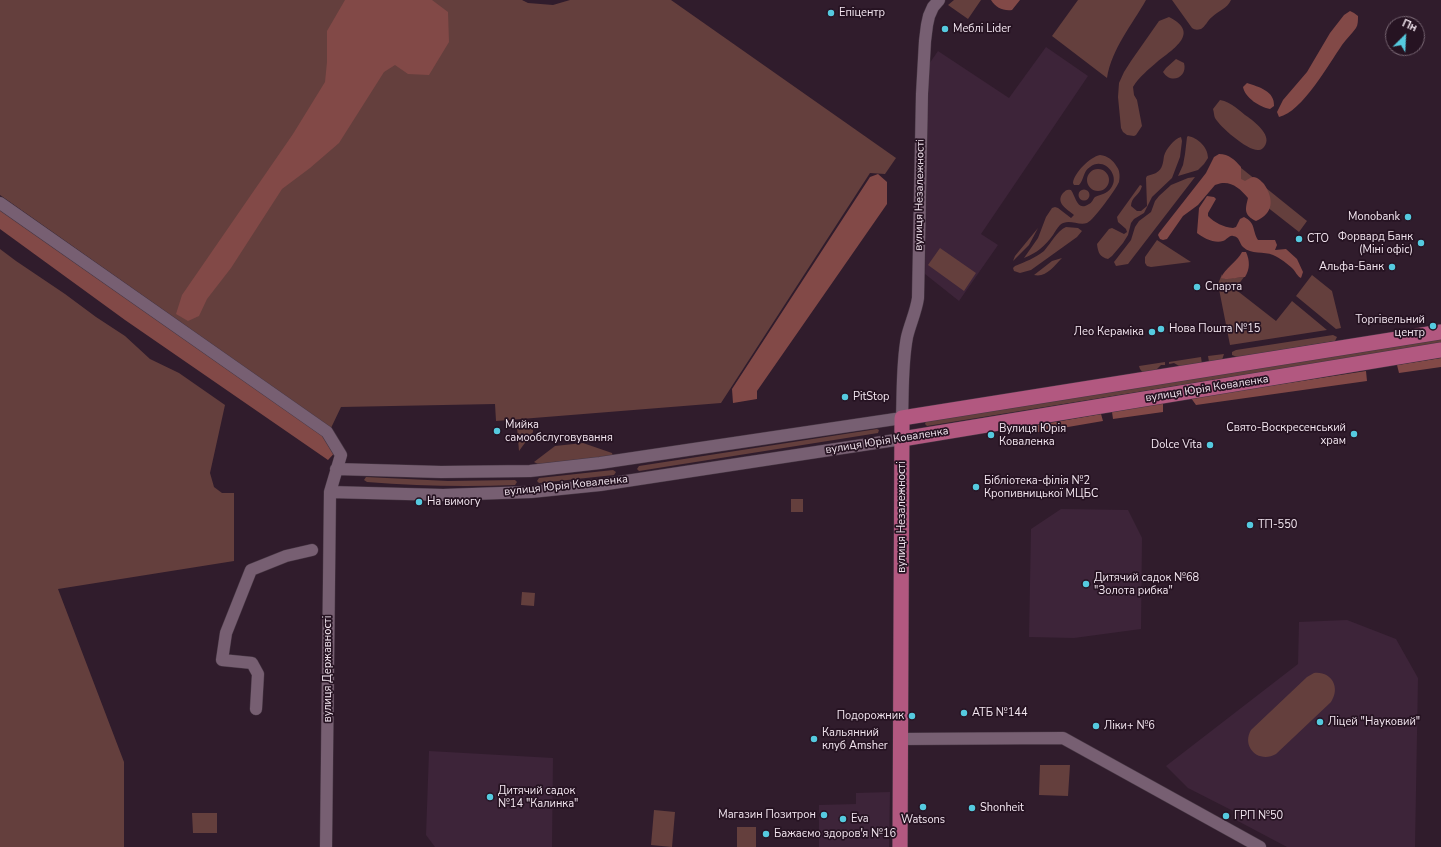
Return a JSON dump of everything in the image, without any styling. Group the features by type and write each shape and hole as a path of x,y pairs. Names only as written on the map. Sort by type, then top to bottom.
{"main road":[{"name":"вулиця Юрія Коваленка","path":"902,418 1441,332"},
{"name":"вулиця Юрія Коваленка","path":"902,438 1441,350"},
{"name":"вулиця Незалежності","path":"900,847 902,418"}],"street":[{"name":"вулиця Незалежності","path":"902,418 904,364 907,337 914,317 918,298 922,94 927,25 935,2"},
{"name":"вулиця Державності","path":"0,203 327,432 341,455 330,492 326,847"},
{"name":"вулиця Юрія Коваленка","path":"336,469 441,472 530,471 600,463 902,418"},
{"name":"вулиця Юрія Коваленка","path":"330,492 444,495 539,491 600,484 902,438"},
{"path":"256,709 258,674 252,663 222,660 226,633 251,570 286,556 312,550"},
{"path":"901,739 1063,738 1260,847"}],"shaded area":[{"path":"0,0 522,0 528,3 553,5 570,0 671,0 896,158 885,174 870,173 721,403 496,421 495,404 341,407 331,428 0,195"},
{"path":"345,0 432,0 448,12 449,42 429,75 408,74 395,65 384,72 339,143 310,168 282,189 231,268 207,299 199,316 188,321 176,314 182,295 293,134 325,82 327,62 327,31"},
{"path":"954,0 981,0 968,19 948,5"},
{"path":"991,0 1020,0 1012,10 1009,10 997,7"},
{"path":"1078,0 1146,0 1123,37 1113,57 1107,78 1052,36"},
{"path":"1172,0 1231,0 1201,29 1197,30 1192,28"},
{"path":"1350,11 1358,16 1358,24 1356,28 1306,97 1288,113 1279,117 1277,112 1283,100 1307,72 1330,33 1344,15"},
{"path":"1169,17 1178,23 1183,29 1181,41 1144,73 1133,87 1142,126 1136,135 1127,135 1121,128 1118,97 1119,83 1131,61 1159,21"},
{"path":"1046,47 1088,76 981,234 998,245 959,301 925,274 929,64 938,51 1009,98"},
{"path":"1176,59 1184,63 1185,68 1184,72 1178,78 1174,79 1166,76 1163,72"},
{"path":"1247,83 1261,88 1269,93 1274,101 1274,106 1270,109 1266,108 1250,98 1244,91 1243,87"},
{"path":"1220,100 1232,105 1259,126 1265,134 1266,139 1266,143 1263,148 1254,150 1228,133 1218,122 1213,109"},
{"path":"1188,136 1202,144 1208,154 1208,158 1198,170 1178,176 1183,165"},
{"path":"1181,137 1180,157 1172,178 1152,197 1144,213 1134,219 1131,223 1128,235 1112,256 1108,259 1101,256 1097,244 1109,229 1112,228 1124,234 1127,232 1126,229 1118,222 1117,217 1140,185 1142,186 1141,189 1132,200 1131,206 1137,211 1141,211 1147,206 1146,178 1147,176 1160,170 1167,150 1173,142"},
{"path":"1219,154 1229,156 1239,164 1241,167 1241,179 1245,181 1251,177 1255,177 1264,184 1271,200 1269,210 1262,218 1256,221 1252,219 1246,212 1248,198 1245,194 1233,185 1220,183 1215,185 1198,205 1183,216 1167,239 1160,239 1158,235 1159,233 1206,173 1214,157"},
{"path":"1100,155 1108,157 1112,160 1120,174 1119,182 1114,191 1090,221 1084,224 1070,222 1063,223 1044,246 1033,254 1024,258 1038,238 1046,217 1052,208 1058,208 1071,218 1074,215 1061,203 1061,197 1065,191 1071,190 1077,203 1085,206 1091,203 1095,197 1106,193 1111,188 1114,183 1112,173 1105,165 1100,164 1095,164 1088,169 1079,185 1074,185 1073,183 1079,170 1096,156"},
{"path":"1225,155 1307,221 1299,232 1216,167"},
{"path":"1098,169 1106,172 1109,180 1106,188 1098,191 1090,188 1087,180 1090,172"},
{"path":"878,174 887,182 887,204 757,391 757,399 733,403 732,389 870,177"},
{"path":"1195,177 1128,264 1116,266 1114,262 1131,240 1135,227 1139,221 1151,212 1155,201 1159,196 1171,185 1188,178"},
{"path":"1082,190 1086,190 1088,191 1088,199 1082,200 1079,197 1079,193"},
{"path":"1207,196 1214,197 1216,199 1208,213 1208,216 1216,223 1233,228 1236,227 1240,219 1244,217 1248,219 1252,224 1258,240 1275,240 1277,245 1275,250 1286,249 1297,259 1303,272 1301,278 1281,259 1269,254 1250,251 1243,247 1235,237 1230,236 1220,242 1216,242 1206,239 1197,233 1199,208"},
{"path":"0,205 340,447 328,460 125,320 0,229"},
{"path":"1066,227 1078,228 1082,231 1077,237 1031,270 1020,273 1014,271 1013,268 1015,266 1034,258 1044,251 1057,234"},
{"path":"1038,228 1029,245 1013,261 1015,256"},
{"path":"1157,240 1191,262 1151,267 1147,266 1145,263 1145,257"},
{"path":"940,248 976,273 964,291 928,265"},
{"path":"0,249 125,336 150,359 179,373 225,405 210,473 214,487 222,493 234,493 234,561 58,589 124,762 124,847 0,847"},
{"path":"1242,252 1246,252 1249,262 1249,268 1245,277 1230,279 1221,278 1225,271"},
{"path":"1062,258 1046,273 1042,275 1034,275 1052,261"},
{"path":"1222,274 1222,278 1225,279 1244,277 1235,289 1276,321 1292,301 1327,330 1230,345 1218,284"},
{"path":"1312,275 1332,291 1341,328 1336,329 1296,296"},
{"path":"1333,335 1337,337 1335,341 1237,357 1232,355 1232,352 1236,350"},
{"path":"1441,339 1441,343 927,426 925,424 926,421"},
{"path":"1224,354 1222,360 1209,362 1208,356"},
{"path":"1201,357 1202,364 1181,367 1174,363 1169,364 1169,362"},
{"path":"1441,358 1441,367 1399,373 1397,365"},
{"path":"1165,362 1165,365 1161,365 1155,371 1143,373 1139,366"},
{"path":"1366,371 1367,381 1196,405 1191,398"},
{"path":"1163,403 1163,412 1113,419 1112,412"},
{"path":"1101,414 1103,421 1033,433 1032,426"},
{"path":"533,426 533,432 519,451 517,427"},
{"path":"877,429 879,430 878,433 639,471 637,469 639,466"},
{"path":"583,443 612,453 613,456 538,464 534,462 555,446"},
{"path":"613,470 616,472 614,475 539,483 537,481 539,478"},
{"path":"366,477 448,481 515,480 517,482 515,485 422,485 367,482 364,480"},
{"path":"791,499 803,499 803,512 791,512"},
{"name":"Дитячий садок №68 \"Золота рибка\"","path":"1061,509 1128,510 1142,538 1141,629 1074,638 1029,637 1031,529"},
{"path":"522,592 535,593 534,606 521,605"},
{"name":"Ліцей \"Науковий\"","path":"1347,620 1396,639 1418,678 1415,847 1287,847 1234,819 1237,813 1188,788 1166,766 1298,664 1299,622"},
{"path":"1314,673 1325,675 1333,681 1335,691 1331,702 1276,754 1270,757 1264,757 1253,752 1248,742 1251,730 1307,677"},
{"name":"Дитячий садок №14 \"Калинка\"","path":"429,751 553,758 552,847 435,847 426,835"},
{"path":"1040,765 1070,765 1068,796 1039,795"},
{"path":"890,792 889,847 819,847 819,805 856,804 856,793"},
{"path":"654,810 675,812 672,847 651,845"},
{"path":"192,813 217,813 217,833 193,833"},
{"path":"737,827 756,827 756,847 737,847"}],"place":[{"name":"Епіцентр","path":"831,13"},
{"name":"Меблі Lider","path":"945,29"},
{"name":"Monobank","path":"1408,217"},
{"name":"СТО","path":"1299,239"},
{"name":"Форвард Банк (Міні офіс)","path":"1421,243"},
{"name":"Альфа-Банк","path":"1392,267"},
{"name":"Спарта","path":"1197,287"},
{"name":"Торгівельний центр","path":"1433,326"},
{"name":"Нова Пошта №15","path":"1161,329"},
{"name":"Лео Кераміка","path":"1152,332"},
{"name":"PitStop","path":"845,397"},
{"name":"Мийка самообслуговування","path":"497,431"},
{"name":"Свято-Воскресенський храм","path":"1354,434"},
{"name":"Вулиця Юрія Коваленка","path":"991,435"},
{"name":"Dolce Vita","path":"1210,445"},
{"name":"Бібліотека-філія №2 Кропивницької МЦБС","path":"976,487"},
{"name":"На вимогу","path":"419,502"},
{"name":"ТП-550","path":"1250,525"},
{"name":"Дитячий садок №68 \"Золота рибка\"","path":"1086,584"},
{"name":"АТБ №144","path":"964,713"},
{"name":"Подорожник","path":"912,716"},
{"name":"Ліцей \"Науковий\"","path":"1320,722"},
{"name":"Ліки+ №6","path":"1096,726"},
{"name":"Кальянний клуб Amsher","path":"814,739"},
{"name":"Дитячий садок №14 \"Калинка\"","path":"490,797"},
{"name":"Watsons","path":"923,807"},
{"name":"Shonheit","path":"972,808"},
{"name":"Магазин Позитрон","path":"824,815"},
{"name":"ГРП №50","path":"1226,816"},
{"name":"Eva","path":"843,819"},
{"name":"Бажаємо здоров'я №16","path":"766,834"}]}
